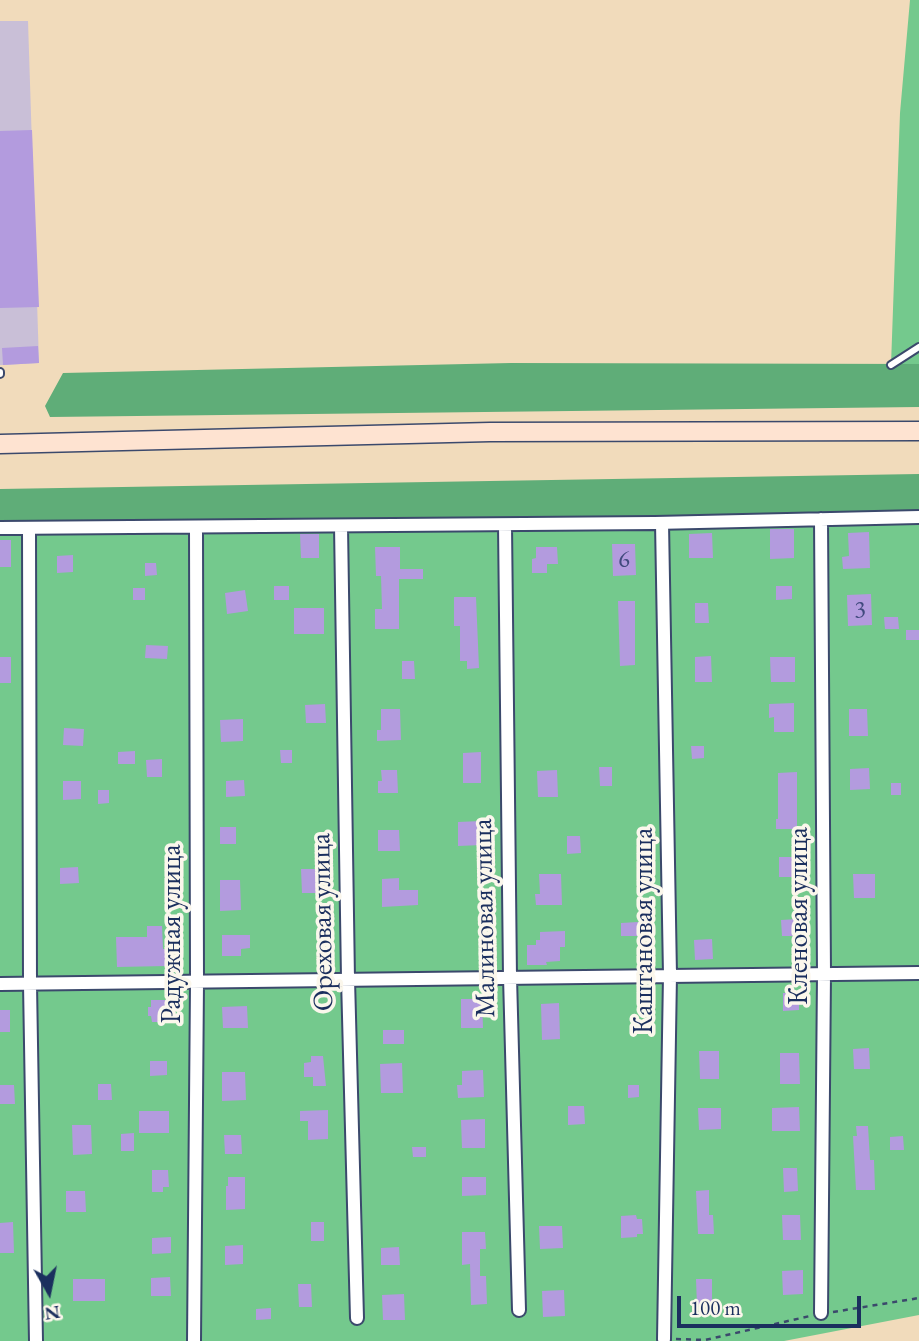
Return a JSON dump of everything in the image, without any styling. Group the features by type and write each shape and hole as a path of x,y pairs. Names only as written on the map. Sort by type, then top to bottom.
{"street":[{"path":"0,444 490,432 919,431"},
{"path":"0,528 505,525 919,517"},
{"name":"Кленовая улица","path":"821,519 824,974 821,1314"},
{"name":"Каштановая улица","path":"662,523 670,975 664,1339"},
{"name":"Малиновая улица","path":"505,525 510,977 519,1310"},
{"name":"Ореховая улица","path":"341,526 356,1318"},
{"name":"Радужная улица","path":"194,1341 197,983 196,527"},
{"path":"29,528 30,984 36,1341"},
{"path":"0,984 919,972"}],"lane":[{"path":"891,365 919,347"}],"path":[{"path":"664,1339 705,1340 821,1314 919,1298"}],"shaded area":[{"path":"0,21 28,21 39,363 0,365"}],"green space":[{"path":"910,0 919,0 919,364 891,365 900,113"},
{"path":"511,363 919,364 919,407 50,417 45,406 63,373"},
{"path":"919,474 919,516 0,528 0,489"},
{"path":"919,522 919,1315 784,1341 0,1341 0,535"}],"building":[{"path":"32,130 39,307 0,308 0,131"},
{"path":"38,346 39,363 3,365 2,348"},
{"path":"770,529 794,529 794,558 770,559"},
{"path":"869,532 870,568 843,569 842,557 849,556 848,533"},
{"path":"712,533 713,558 689,558 689,534"},
{"path":"300,534 319,534 319,558 301,558"},
{"path":"0,540 11,540 11,567 0,567"},
{"path":"612,544 635,544 636,575 613,576"},
{"path":"375,547 400,547 400,569 423,569 423,579 399,579 399,629 375,629 375,609 382,609 381,576 376,576"},
{"path":"536,547 557,547 558,564 547,564 547,573 532,573 532,559 536,558"},
{"path":"73,555 73,572 57,573 57,556"},
{"path":"145,563 156,563 157,575 145,576"},
{"path":"274,586 289,586 289,600 274,600"},
{"path":"776,586 792,586 792,599 776,600"},
{"path":"133,588 145,588 145,600 133,600"},
{"path":"245,590 248,611 227,614 225,593"},
{"path":"871,594 872,625 848,626 847,595"},
{"path":"454,597 476,597 479,668 467,669 467,661 460,661 460,626 454,626"},
{"path":"618,601 635,601 635,665 620,666"},
{"path":"695,603 708,603 709,623 695,623"},
{"path":"294,608 324,608 324,634 294,634"},
{"path":"884,617 898,617 899,629 885,629"},
{"path":"906,630 919,630 919,640 906,640"},
{"path":"146,645 168,646 167,659 145,658"},
{"path":"711,656 712,682 695,682 695,657"},
{"path":"0,657 11,657 11,683 0,683"},
{"path":"770,657 795,657 795,682 771,682"},
{"path":"402,661 414,661 415,679 402,679"},
{"path":"794,703 794,732 774,732 774,717 769,718 769,704"},
{"path":"325,704 326,723 306,723 305,705"},
{"path":"381,709 400,709 401,740 377,741 377,730 381,730"},
{"path":"849,709 867,709 868,736 849,736"},
{"path":"243,719 243,741 221,742 220,720"},
{"path":"64,728 84,729 83,746 63,745"},
{"path":"691,746 704,746 704,758 692,759"},
{"path":"280,750 292,750 292,763 281,763"},
{"path":"135,751 135,764 118,764 118,752"},
{"path":"481,752 481,783 463,783 463,753"},
{"path":"162,759 162,777 147,777 146,760"},
{"path":"599,767 612,767 612,786 600,786"},
{"path":"869,768 870,789 850,790 850,769"},
{"path":"381,770 397,770 398,793 378,793 378,781 382,781"},
{"path":"557,770 558,797 538,797 537,771"},
{"path":"797,772 797,829 776,829 778,773"},
{"path":"244,780 245,796 226,797 226,781"},
{"path":"63,781 81,781 81,799 63,800"},
{"path":"891,783 901,783 901,795 891,795"},
{"path":"98,790 109,790 109,803 98,804"},
{"path":"481,821 482,845 458,846 458,822"},
{"path":"220,827 236,827 236,844 220,844"},
{"path":"378,830 399,830 400,851 378,851"},
{"path":"567,836 580,836 581,853 567,854"},
{"path":"779,857 796,857 796,877 779,877"},
{"path":"78,867 79,883 60,884 60,868"},
{"path":"301,869 322,869 323,893 302,893"},
{"path":"539,874 561,874 562,905 536,905 535,894 540,894"},
{"path":"853,874 875,874 875,898 854,898"},
{"path":"399,878 399,890 418,890 418,905 382,907 382,879"},
{"path":"220,880 240,880 241,910 220,911"},
{"path":"797,919 798,936 782,936 781,920"},
{"path":"638,922 639,936 621,936 621,923"},
{"path":"147,926 162,926 163,949 167,949 167,966 117,967 116,937 147,937"},
{"path":"565,931 565,947 560,947 560,961 546,962 547,965 527,965 527,945 536,945 536,940 540,940 540,932"},
{"path":"222,935 250,935 250,948 241,949 241,956 222,956"},
{"path":"712,939 713,959 695,960 694,940"},
{"path":"783,993 799,993 799,1010 783,1011"},
{"path":"461,999 482,999 483,1028 461,1028"},
{"path":"151,1000 168,1000 168,1009 172,1009 172,1022 152,1022 151,1016 148,1016"},
{"path":"559,1003 560,1039 542,1040 541,1004"},
{"path":"247,1006 248,1028 223,1028 222,1007"},
{"path":"0,1010 10,1010 10,1032 0,1032"},
{"path":"383,1030 404,1030 404,1044 383,1044"},
{"path":"869,1048 870,1069 854,1069 853,1049"},
{"path":"699,1051 719,1051 719,1079 700,1079"},
{"path":"780,1053 799,1053 800,1084 780,1084"},
{"path":"311,1056 323,1056 326,1086 313,1086 313,1077 304,1077 304,1063 311,1062"},
{"path":"150,1061 167,1061 167,1075 150,1076"},
{"path":"402,1063 403,1093 381,1093 380,1064"},
{"path":"483,1070 484,1097 458,1098 457,1085 462,1085 462,1071"},
{"path":"222,1072 245,1072 246,1100 222,1101"},
{"path":"98,1084 111,1084 112,1100 98,1100"},
{"path":"0,1085 14,1085 15,1104 0,1104"},
{"path":"628,1085 639,1085 639,1097 628,1098"},
{"path":"568,1106 584,1106 585,1124 568,1125"},
{"path":"799,1107 800,1131 772,1131 772,1108"},
{"path":"698,1108 721,1108 721,1129 699,1130"},
{"path":"328,1110 328,1139 308,1140 308,1121 300,1121 300,1111"},
{"path":"139,1111 169,1111 169,1133 139,1133"},
{"path":"485,1119 485,1148 462,1148 461,1120"},
{"path":"72,1125 91,1125 92,1154 73,1155"},
{"path":"856,1126 868,1126 870,1160 874,1160 875,1190 856,1190 853,1136 857,1136"},
{"path":"134,1133 134,1151 121,1151 121,1134"},
{"path":"224,1135 241,1135 242,1154 225,1154"},
{"path":"903,1136 904,1150 890,1150 890,1137"},
{"path":"412,1147 426,1147 426,1157 413,1157"},
{"path":"783,1168 797,1168 798,1191 784,1192"},
{"path":"152,1170 168,1170 169,1187 163,1187 163,1192 152,1192"},
{"path":"228,1177 245,1177 245,1209 226,1210"},
{"path":"462,1177 486,1177 486,1195 462,1196"},
{"path":"709,1190 709,1215 713,1215 714,1234 698,1234 696,1191"},
{"path":"66,1191 85,1191 86,1212 66,1212"},
{"path":"636,1215 637,1219 642,1219 643,1234 621,1238 621,1216"},
{"path":"782,1215 800,1215 801,1240 783,1240"},
{"path":"13,1222 14,1253 0,1253 0,1223"},
{"path":"311,1222 324,1222 324,1241 311,1241"},
{"path":"539,1226 562,1226 563,1248 540,1249"},
{"path":"462,1232 485,1232 486,1249 480,1249 480,1276 486,1276 487,1304 471,1305 470,1264 462,1265"},
{"path":"171,1237 171,1253 152,1254 152,1238"},
{"path":"243,1245 243,1264 225,1265 225,1246"},
{"path":"399,1247 400,1265 381,1265 381,1248"},
{"path":"803,1270 803,1294 783,1295 782,1271"},
{"path":"170,1277 171,1296 151,1296 151,1278"},
{"path":"73,1279 105,1279 105,1301 73,1301"},
{"path":"696,1279 712,1279 712,1305 697,1306"},
{"path":"298,1284 311,1284 312,1307 299,1307"},
{"path":"564,1290 565,1316 543,1317 542,1291"},
{"path":"404,1294 405,1320 383,1320 382,1295"},
{"path":"271,1308 271,1319 256,1320 256,1309"}]}
